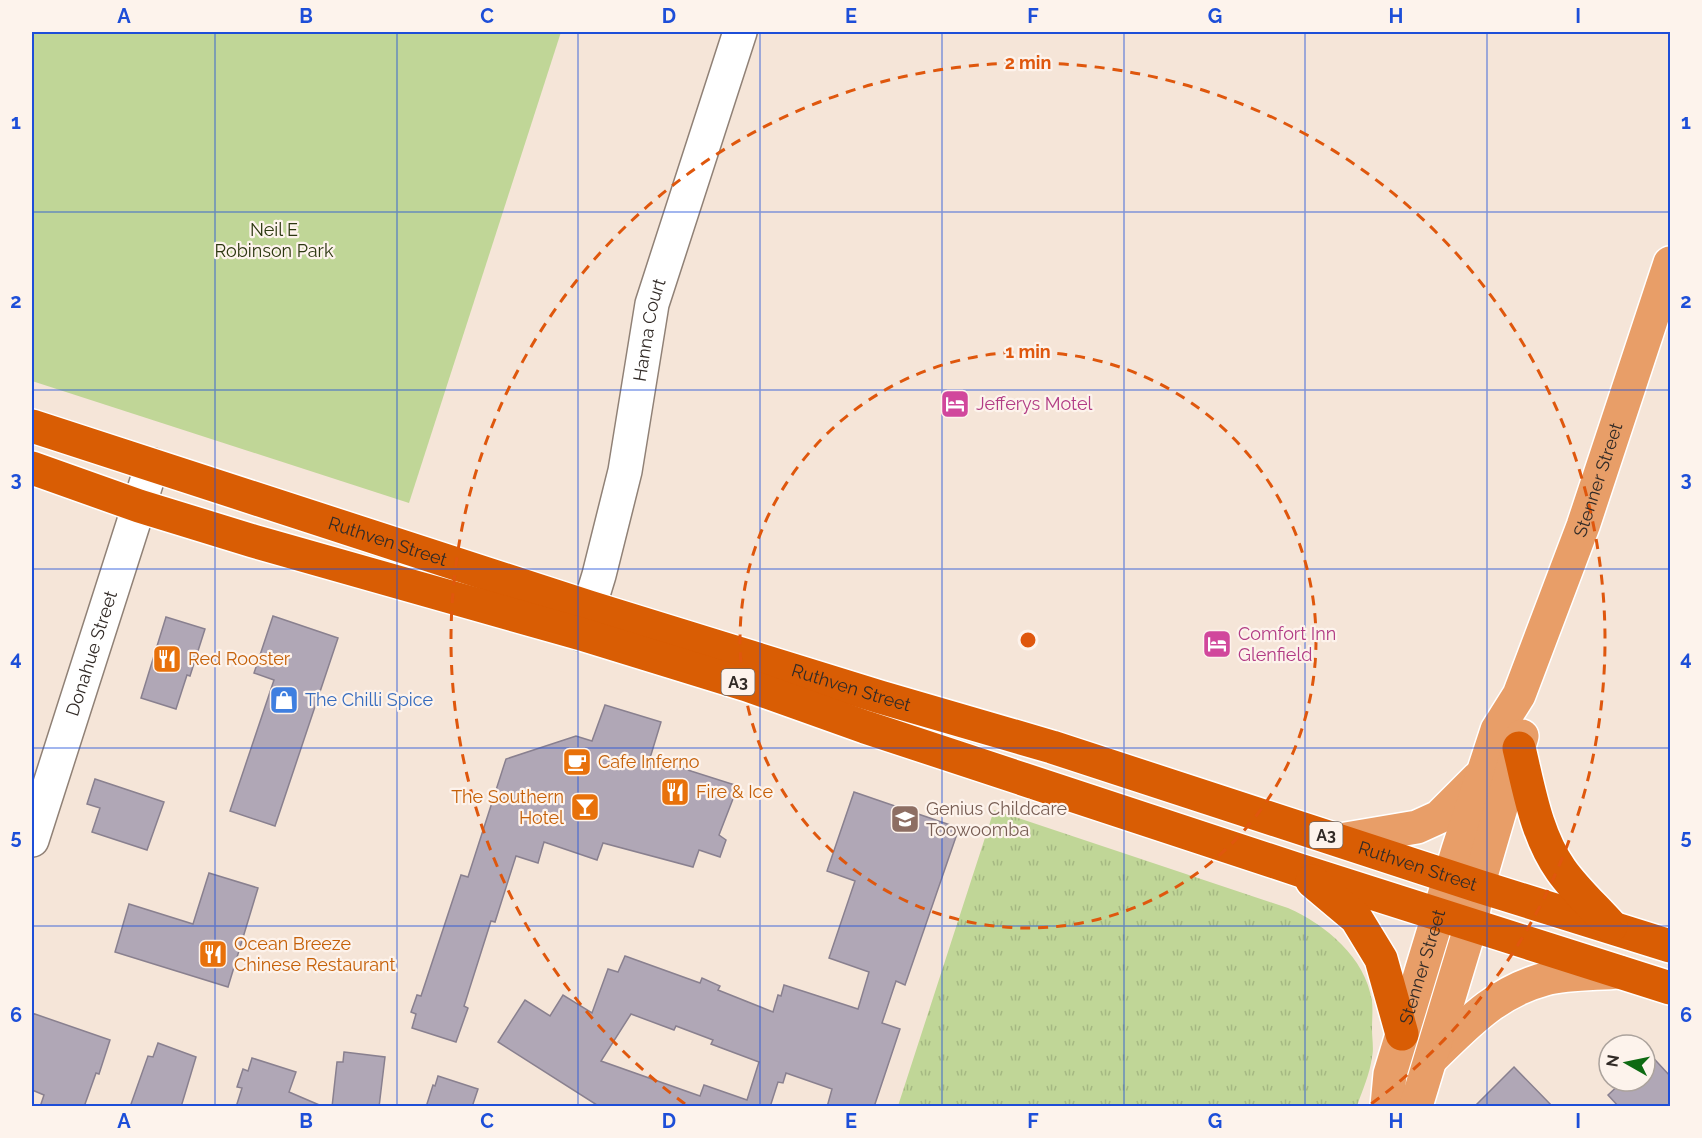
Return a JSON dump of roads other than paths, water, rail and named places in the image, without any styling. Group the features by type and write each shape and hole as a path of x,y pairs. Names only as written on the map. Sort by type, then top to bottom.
{"highway":[{"name":"Ruthven Street","path":"32,426 152,465 585,621 747,685 865,728 1471,926 1671,988"},
{"name":"Ruthven Street","path":"32,468 139,506 264,544 585,621 880,697 1052,747 1671,946"},
{"path":"1519,748 1535,815 1551,853 1562,871 1612,927"},
{"path":"1299,870 1356,918 1381,959 1402,1034"}],"main road":[{"name":"Stenner Street","path":"1416,1107 1471,926 1464,881 1483,772 1497,730 1519,696 1583,526 1671,263"},
{"name":"Stenner Street","path":"1387,1107 1390,1074 1438,915 1464,881 1519,748 1523,733 1519,696"},
{"path":"1340,840 1417,827 1439,817 1483,772"},
{"path":"1430,1060 1477,1014 1499,997 1545,979 1619,972"}],"street":[{"name":"Hanna Court","path":"585,621 625,471 652,304 740,32"},
{"name":"Donahue Street","path":"32,840 152,465"}],"place":[{"name":"Jefferys Motel","path":"955,404"},
{"name":"Comfort Inn Glenfield","path":"1217,644"},
{"name":"Red Rooster","path":"167,659"},
{"name":"The Chilli Spice","path":"284,700"},
{"name":"Cafe Inferno","path":"577,762"},
{"name":"Fire & Ice","path":"675,792"},
{"name":"The Southern Hotel","path":"585,807"},
{"name":"Genius Childcare Toowoomba","path":"905,819"},
{"name":"Ocean Breeze Chinese Restaurant","path":"213,954"}],"park label":[{"name":"Neil E Robinson Park","path":"274,240"}]}
